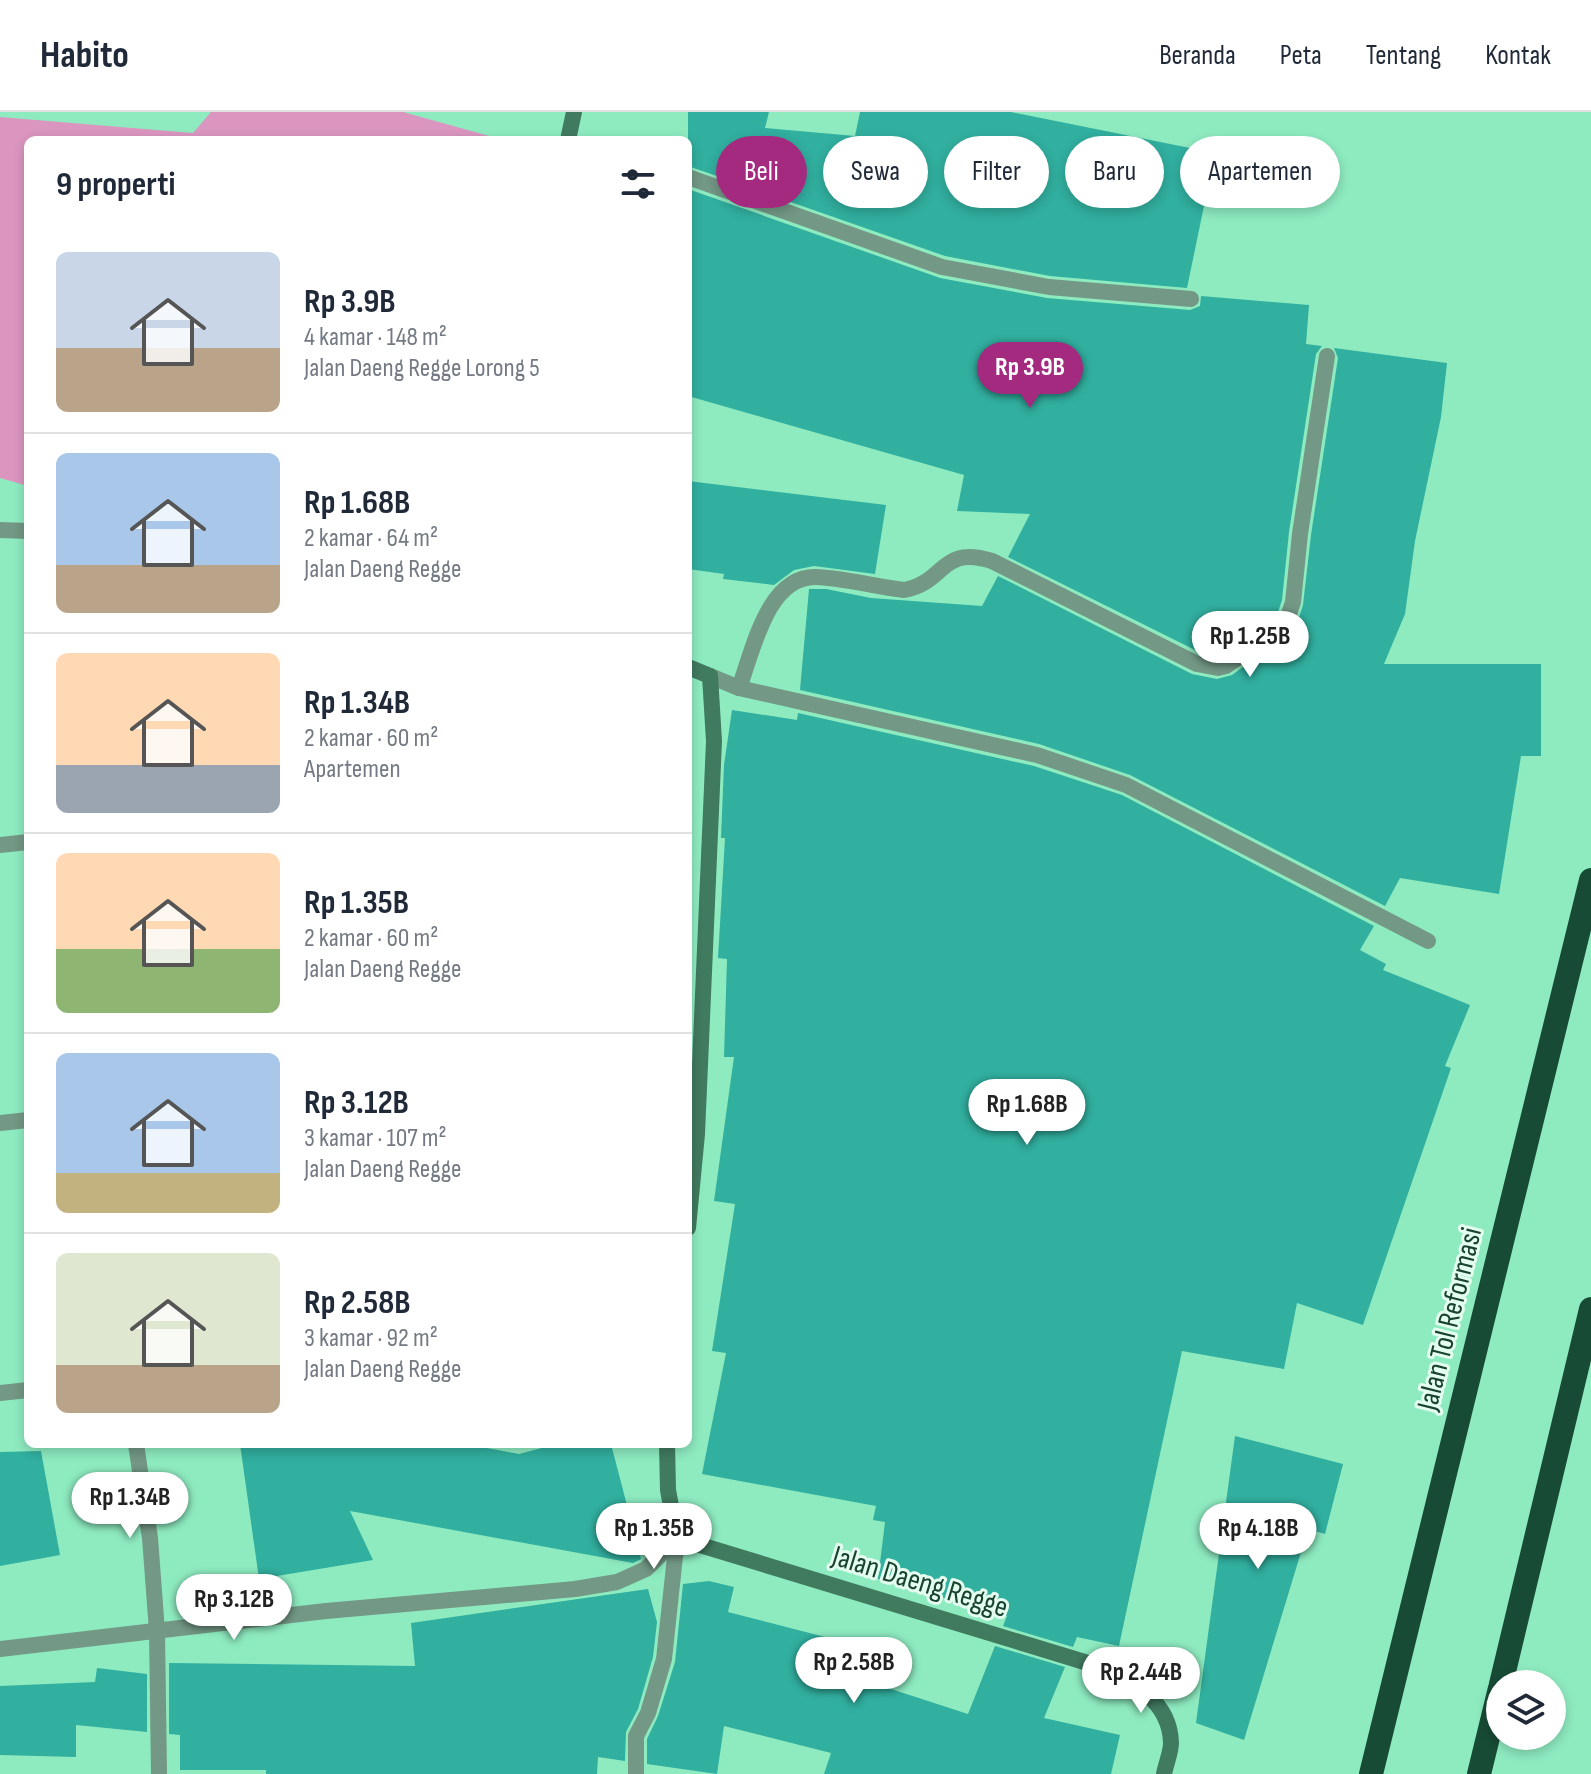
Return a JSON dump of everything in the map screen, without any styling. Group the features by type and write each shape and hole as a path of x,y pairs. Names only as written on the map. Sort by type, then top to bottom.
{"highway":[{"name":"Jalan Tol Reformasi","path":"1371,1774 1591,880"},
{"path":"1504,1670 1591,1309"},
{"path":"1479,1774 1486,1745"}],"street":[{"path":"572,136 574,112"},
{"path":"692,178 942,267 1049,287 1191,299"},
{"path":"739,688 772,601 783,588 800,579 815,577 904,590 927,582 950,561 961,556 992,561 1197,664 1218,668 1226,666 1278,629 1288,617 1293,602 1327,356"},
{"path":"0,530 24,531"},
{"path":"692,669 739,688 1037,755 1126,785 1428,941"},
{"path":"692,1134 714,741 710,676"},
{"path":"0,845 24,842"},
{"path":"0,1123 24,1120"},
{"path":"0,1393 24,1390"},
{"path":"137,1448 150,1538 157,1631 159,1774"},
{"path":"636,1774 636,1736 648,1713 664,1659 677,1538 668,1490 667,1448"},
{"path":"0,1649 403,1603 575,1589 617,1582 646,1569 677,1538"},
{"name":"Jalan Daeng Regge","path":"677,1538 1101,1667 1136,1685 1158,1703 1167,1723 1171,1744 1164,1774"}],"shaded area":[{"path":"211,112 403,112 489,136 24,136 24,485 0,478 0,117 193,133"}],"building":[{"path":"688,112 769,112 765,128 855,136 860,112 1011,112 1130,136 1065,136 1065,208 1164,208 1164,143 1180,146 1180,208 1204,208 1187,288 1050,276 945,256 807,208 807,136 716,136 716,176 692,167 692,136 688,136"},
{"path":"692,190 716,199 716,208 742,208 940,278 1047,298 1190,310 1200,306 1201,296 1309,305 1306,344 1322,346 1316,354 1282,600 1278,612 1270,621 1221,656 1201,653 1008,557 1030,514 957,511 964,475 692,397"},
{"path":"1334,348 1447,363 1441,417 1415,541 1405,614 1384,664 1541,664 1541,756 1521,756 1499,894 1400,878 1385,906 1130,775 1039,744 800,690 809,589 826,589 871,598 982,606 998,576 1192,674 1217,679 1232,675 1286,636 1298,621 1303,605 1338,358"},
{"path":"692,481 886,505 875,574 814,566 794,570 774,585 723,579 724,574 692,570"},
{"path":"732,710 797,720 798,713 1034,766 1122,795 1374,926 1360,950 1386,964 1383,970 1470,1005 1445,1066 1451,1068 1363,1325 1297,1303 1284,1369 1182,1351 1119,1646 1077,1637 1073,1647 1003,1626 1007,1616 878,1579 885,1522 873,1520 876,1506 702,1474 726,1353 712,1351 735,1204 714,1201 734,1057 724,1057 727,959 718,958 725,838 721,838 724,765"},
{"path":"1235,1436 1343,1464 1325,1534 1308,1529 1244,1740 1196,1723"},
{"path":"241,1448 487,1448 519,1454 542,1448 612,1448 641,1559 633,1563 350,1511 373,1560 259,1579"},
{"path":"41,1451 60,1555 0,1566 0,1452"},
{"path":"709,1581 734,1587 728,1612 856,1645 848,1675 968,1714 995,1646 1065,1667 1044,1718 1120,1735 1111,1774 824,1774 831,1753 724,1726 717,1774 647,1764 647,1739 658,1716 675,1662 683,1584"},
{"path":"648,1589 657,1622 653,1657 638,1709 626,1732 625,1761 598,1757 597,1774 266,1774 266,1770 180,1770 180,1735 169,1734 169,1663 415,1666 411,1623"},
{"path":"97,1668 147,1674 147,1732 76,1725 76,1757 0,1755 0,1686 95,1682"}]}
